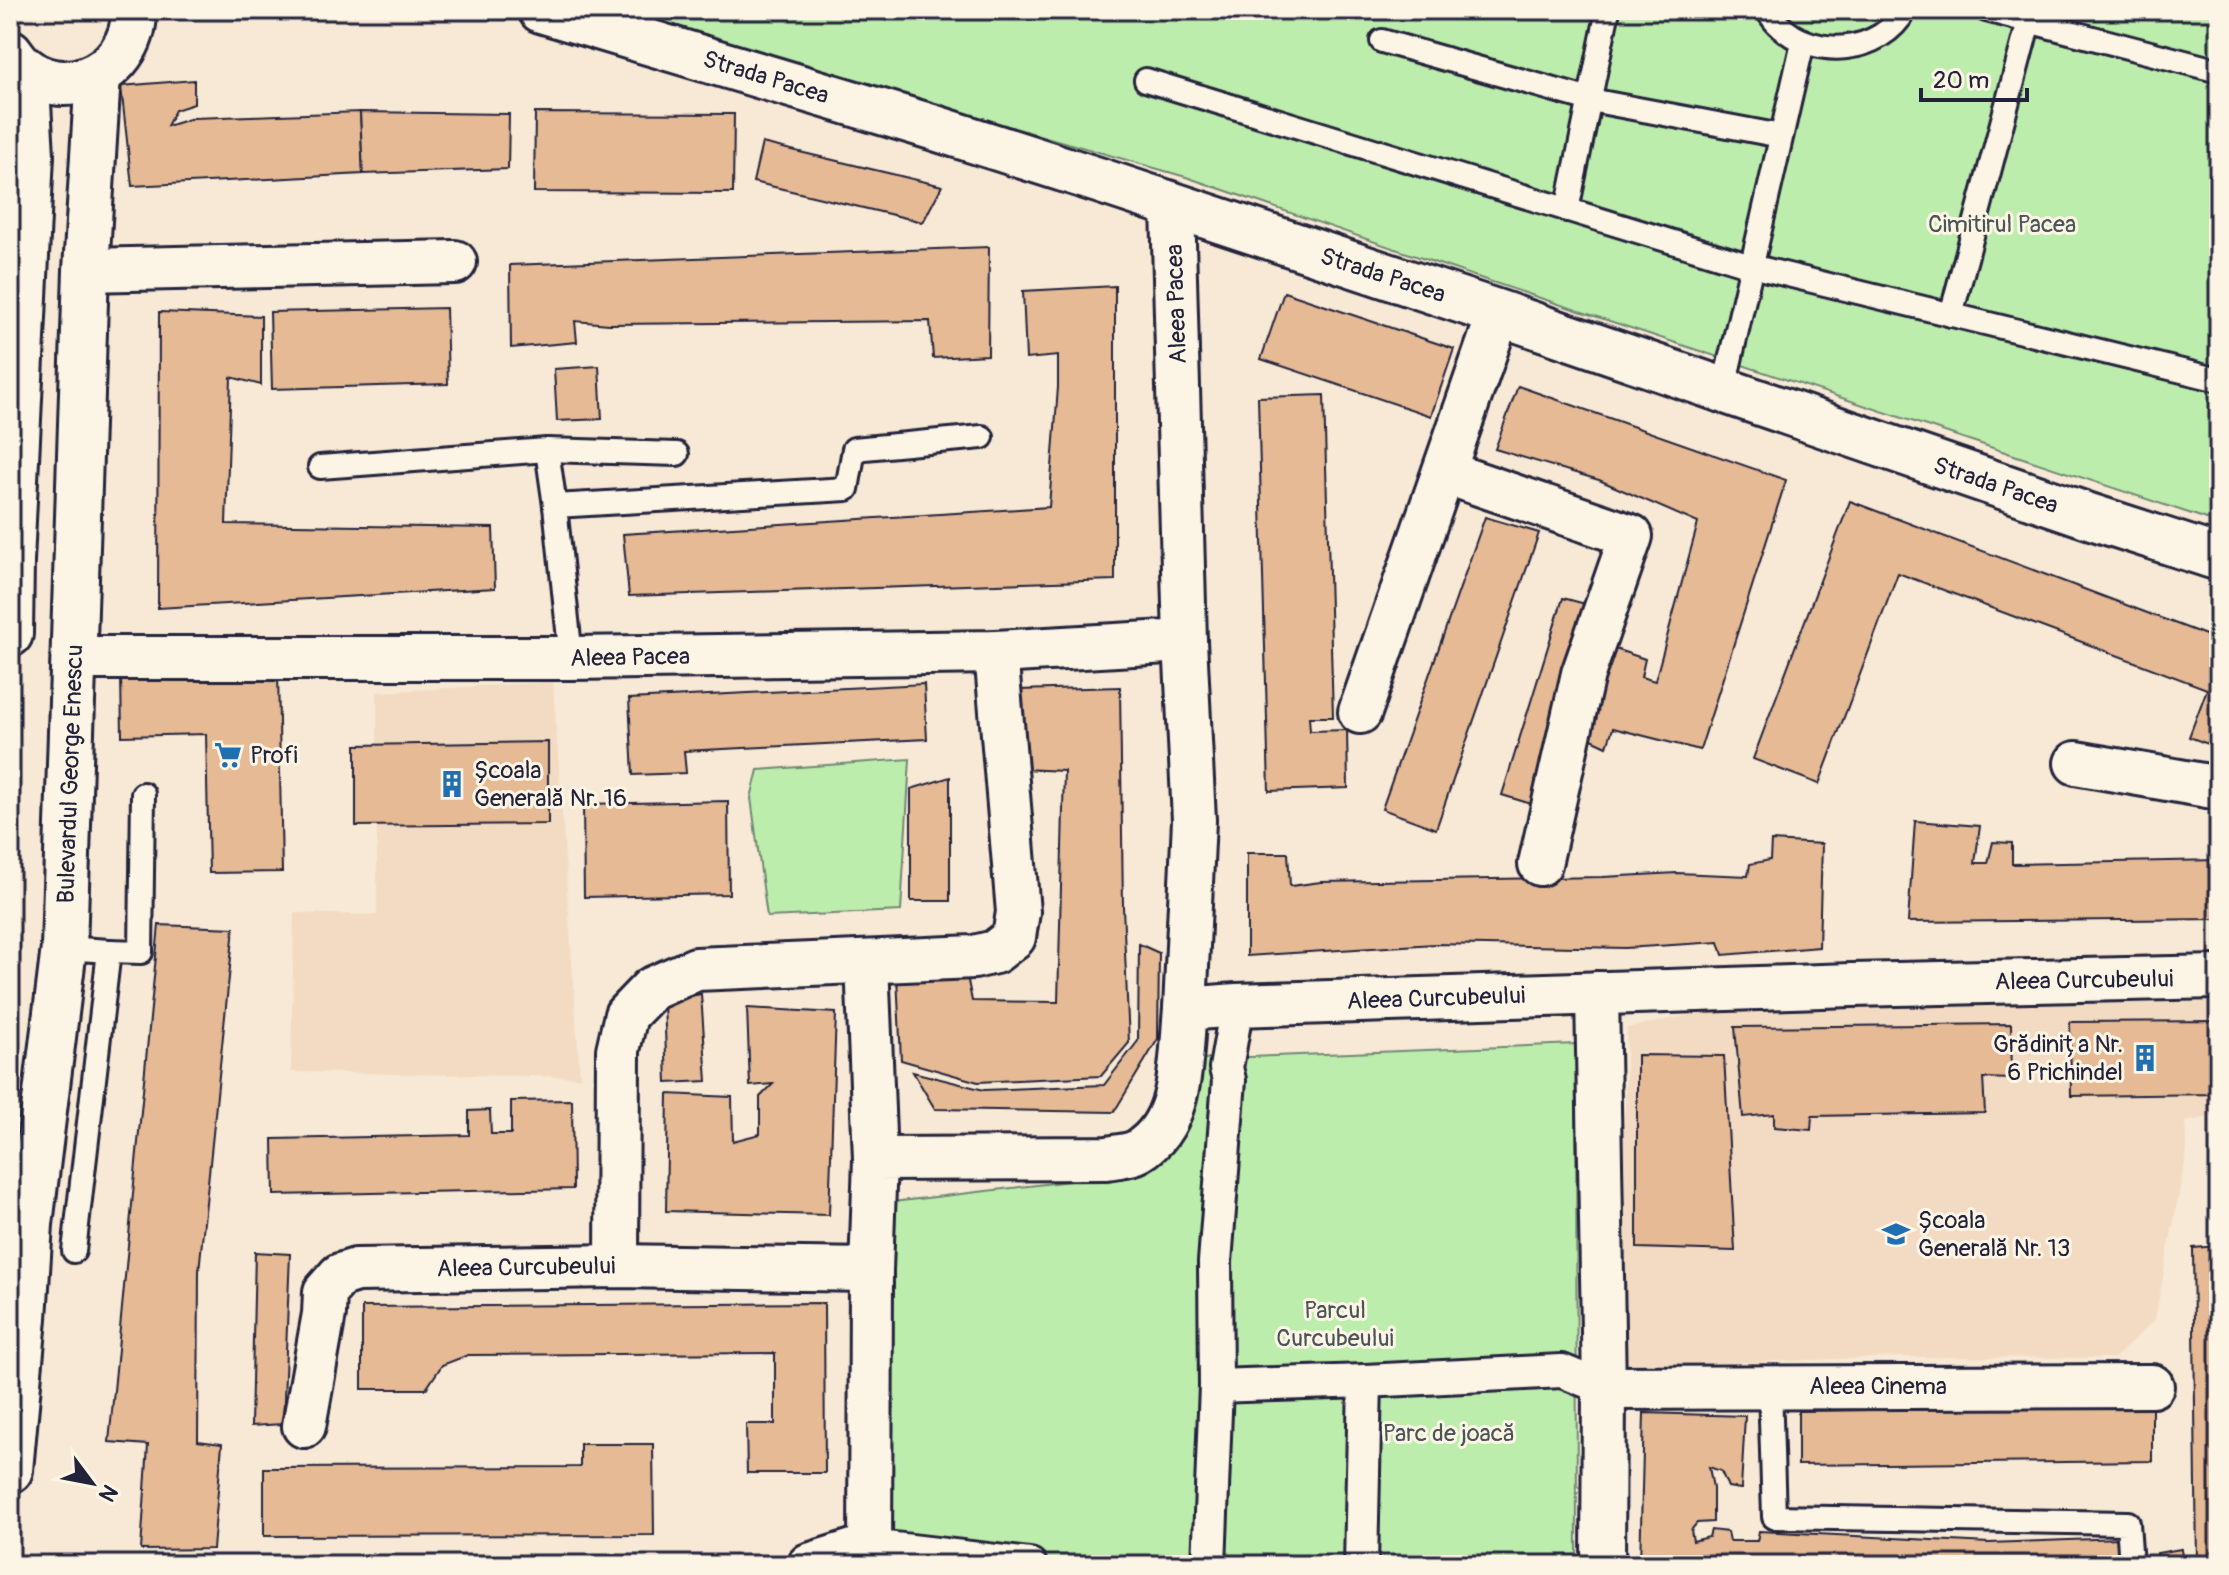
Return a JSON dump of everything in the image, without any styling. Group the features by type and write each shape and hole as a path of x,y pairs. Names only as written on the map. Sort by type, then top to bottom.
{"main road":[{"name":"Strada Pacea","path":"541,10 1098,180 2219,558"},
{"path":"18,61 43,79 61,83 98,75 115,62 127,46 143,15"},
{"path":"10,634 10,561 31,155 18,61"},
{"name":"Bulevardul George Enescu","path":"10,1470 30,1224 64,948 86,270 98,75"}],"street":[{"name":"Aleea Pacea","path":"1173,206 1185,641 1194,820 1185,1009"},
{"path":"86,270 455,262"},
{"path":"1360,712 1499,313"},
{"path":"1444,472 1631,536 1583,674 1540,864"},
{"name":"Aleea Pacea","path":"74,658 571,658 996,652 1185,641"},
{"path":"617,1266 618,1050 626,1015 651,989 696,969 974,957 995,952 1014,937 1018,912 996,652"},
{"path":"2076,763 2219,788"},
{"path":"867,962 875,1159 869,1556"},
{"name":"Aleea Curcubeului","path":"1185,1009 1597,993 2219,977"},
{"path":"1597,993 1604,1388 1603,1565"},
{"path":"1209,1565 1216,1386 1215,1262 1229,1080 1226,1068 1237,1005"},
{"path":"875,1159 1107,1158 1135,1153 1159,1135 1177,1096 1185,1009"},
{"name":"Aleea Curcubeului","path":"304,1426 324,1314 325,1292 340,1275 372,1269 617,1266 871,1270"},
{"path":"1216,1386 1562,1371 1604,1388"},
{"path":"1361,1565 1365,1381"},
{"name":"Aleea Cinema","path":"1604,1388 2152,1386"},
{"path":"809,1565 869,1556 1030,1565"}],"lane":[{"path":"1567,210 1608,10"},
{"path":"1767,10 1779,26 1803,42 1830,49 1858,46 1883,34 1905,10"},
{"path":"1986,10 2031,16 2219,71"},
{"path":"1951,315 2031,16"},
{"path":"1382,41 1590,100 1781,136"},
{"path":"1723,391 1803,42"},
{"path":"1146,80 1751,266 2219,380"},
{"path":"555,506 847,489 854,449 982,437"},
{"path":"547,450 571,658"},
{"path":"320,467 547,450 677,454"},
{"path":"64,948 141,952 143,794"},
{"path":"74,1251 109,951"},
{"path":"1770,1386 1774,1517 2128,1523 2131,1565"}],"shaded area":[{"path":"553,682 580,1077 291,1072 294,913 377,915 377,692"},
{"name":"Școala Generală Nr. 13","path":"2219,1002 2219,1115 2185,1122 2187,1151 2155,1319 2115,1358 1903,1357 1629,1366 1619,1333 1627,1028 1719,1009"}],"green space":[{"name":"Cimitirul Pacea","path":"603,10 2219,10 2219,523 1474,276 1186,177"},
{"path":"910,759 901,911 767,917 751,798 758,770"},
{"name":"Parcul Curcubeului","path":"1576,1044 1577,1565 883,1565 884,1203 1130,1174 1199,1059"}],"building":[{"path":"194,80 194,104 175,110 167,126 193,118 360,112 363,174 132,186 121,86"},
{"path":"360,112 509,114 508,169 363,174"},
{"path":"535,113 734,114 733,193 534,192"},
{"path":"762,143 942,186 923,222 753,182"},
{"path":"989,247 988,355 933,358 930,321 609,324 575,321 577,342 511,348 510,265"},
{"path":"1115,286 1115,580 629,596 623,534 1049,507 1058,356 1026,359 1023,291"},
{"path":"1284,292 1454,349 1431,416 1261,359"},
{"path":"446,308 448,384 272,389 270,312"},
{"path":"159,312 261,316 261,385 231,377 226,524 493,528 495,588 158,608"},
{"path":"599,366 602,419 557,421 554,369"},
{"path":"1518,386 1786,480 1700,750 1613,728 1607,746 1581,734 1606,646 1645,659 1641,677 1655,681 1698,523 1599,480 1495,449"},
{"path":"1324,395 1333,717 1309,717 1310,731 1347,730 1348,788 1269,791 1258,397"},
{"path":"1850,501 2219,640 2219,748 2189,737 2207,689 1898,573 1819,784 1753,759"},
{"path":"1485,517 1539,533 1436,829 1382,809"},
{"path":"1563,598 1593,606 1538,806 1502,795"},
{"path":"278,672 282,872 209,873 206,734 122,736 121,675"},
{"path":"924,684 927,739 684,751 686,773 633,775 629,699"},
{"path":"1120,687 1123,907 1129,1043 1101,1076 978,1082 901,1060 897,976 966,971 972,1001 1058,1002 1064,771 1022,769 1018,690"},
{"name":"Școala Generală Nr. 16","path":"548,742 548,824 356,826 356,745"},
{"path":"950,777 950,901 911,901 911,789"},
{"path":"728,801 729,894 584,897 583,804"},
{"path":"1915,821 1980,826 1975,863 1988,863 1993,842 2012,843 2012,864 2219,860 2219,919 1908,922"},
{"path":"1771,841 1822,844 1819,947 1723,955 1719,942 1625,948 1435,944 1247,956 1247,853 1288,853 1290,886 1321,882 1677,873 1748,876 1750,864 1770,860"},
{"path":"159,925 234,928 199,1271 198,1441 222,1444 213,1549 141,1550 148,1445 109,1442"},
{"path":"1139,944 1159,953 1158,1039 1114,1112 935,1109 913,1072 984,1090 1104,1085 1138,1041"},
{"path":"701,994 707,1081 667,1083 664,1001"},
{"path":"747,1008 836,1013 829,1215 666,1211 668,1094 732,1097 733,1141 760,1134 760,1097 773,1084 750,1086"},
{"name":"Grădinița Nr. 6 Prichindel","path":"2219,1021 2219,1094 2071,1096 2070,1022"},
{"path":"2011,1024 2012,1079 1983,1078 1985,1113 1812,1116 1811,1130 1774,1127 1774,1114 1743,1117 1735,1027"},
{"path":"1637,1055 1724,1056 1735,1251 1637,1248"},
{"path":"572,1100 573,1189 274,1195 273,1139 469,1135 469,1111 490,1110 491,1134 511,1134 511,1101"},
{"path":"2219,1246 2219,1565 2197,1565 2193,1248"},
{"path":"255,1252 290,1254 283,1424 251,1426"},
{"path":"824,1303 825,1473 747,1473 746,1424 775,1424 775,1353 468,1355 442,1365 426,1389 362,1389 362,1307"},
{"path":"2152,1406 2152,1461 1798,1465 1798,1411"},
{"path":"1644,1413 1745,1416 1741,1489 1728,1487 1721,1471 1709,1467 1713,1488 1713,1522 1697,1523 1691,1530 1693,1541 1709,1537 1711,1530 1727,1532 1729,1541 1757,1541 1759,1531 1989,1543 2120,1538 2121,1565 1640,1565"},
{"path":"580,1444 653,1444 654,1535 264,1536 264,1468 580,1467"},
{"path":"2181,1549 2183,1565 2157,1565 2157,1553"}],"place":[{"name":"Profi","path":"228,755"},
{"name":"Școala Generală Nr. 16","path":"452,784"},
{"name":"Grădinița Nr. 6 Prichindel","path":"2145,1058"},
{"name":"Școala Generală Nr. 13","path":"1896,1234"}],"park label":[{"name":"Parc de joacă","path":"1449,1433"}]}
